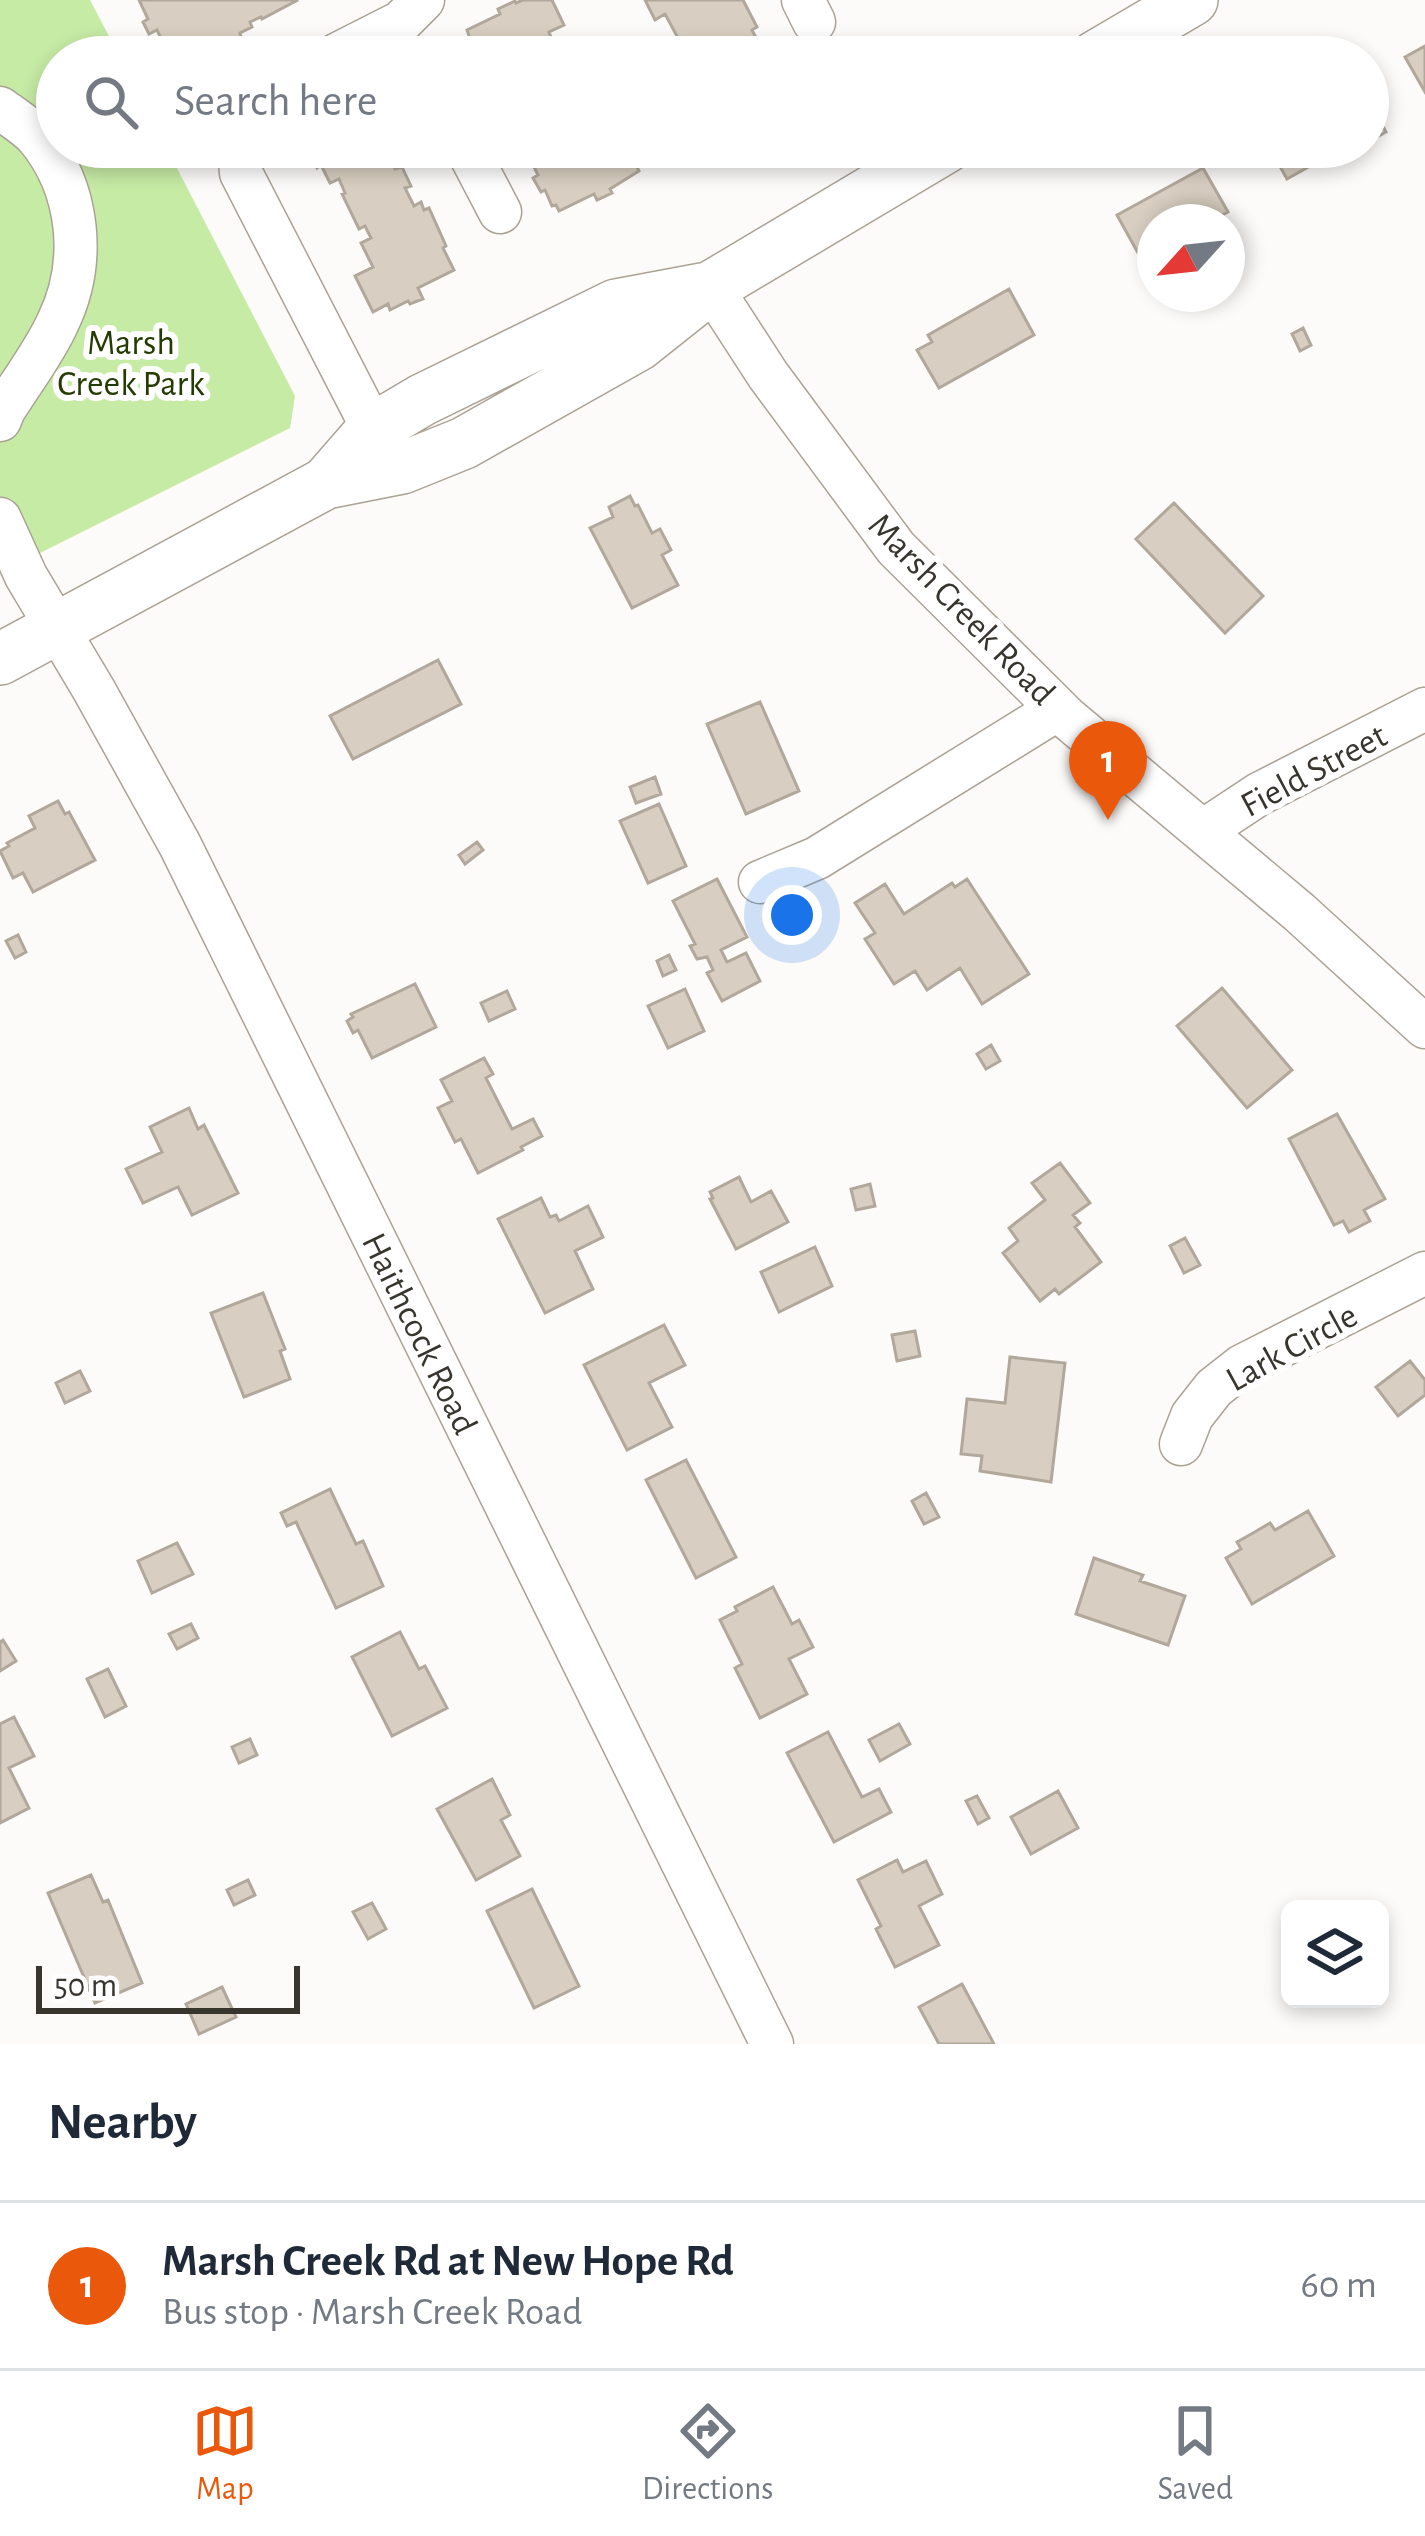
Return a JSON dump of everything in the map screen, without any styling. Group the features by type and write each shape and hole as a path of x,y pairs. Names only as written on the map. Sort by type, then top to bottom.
{"main road":[{"path":"1130,36 1192,0"},
{"path":"0,659 326,483 402,468 464,443 638,345 711,287 911,168"},
{"path":"326,483 374,429 422,400 616,305 711,287"}],"street":[{"path":"0,108 36,136"},
{"path":"0,420 58,323 70,291 75,230 70,197 57,168"},
{"path":"241,168 374,429"},
{"path":"477,168 500,212"},
{"name":"Marsh Creek Road","path":"711,287 768,374 896,548 1058,709 1299,912 1425,1027"},
{"name":"Haithcock Road","path":"0,519 15,556 181,845 772,2044"},
{"path":"760,882 817,858 1058,709"},
{"name":"Field Street","path":"1203,831 1259,794 1425,709"},
{"name":"Lark Circle","path":"1181,1444 1192,1416 1214,1388 1242,1366 1425,1273"}],"green space":[{"name":"Marsh Creek Park","path":"0,0 90,0 109,36 36,36 36,168 177,168 295,396 290,428 0,573"}],"building":[{"path":"139,0 298,0 250,22 252,27 241,36 160,36 157,30 149,34 143,22 148,19"},
{"path":"552,0 564,25 549,32 550,36 469,36 467,30 516,3"},
{"path":"645,0 743,0 757,27 752,30 755,36 677,36 665,14 655,20"},
{"path":"1425,46 1425,92 1405,57"},
{"path":"322,168 402,168 414,206 421,202 424,210 429,208 454,270 418,288 423,299 390,310 388,304 373,312 355,276 373,267 361,243 371,238 365,226 359,229 339,179 330,183"},
{"path":"534,168 639,171 610,189 612,193 597,200 594,194 559,211 545,190 541,192 533,178 538,175"},
{"path":"1203,168 1223,204 1137,204"},
{"path":"1281,168 1307,168 1287,179"},
{"path":"1137,204 1137,251 1117,215"},
{"path":"1009,289 1034,335 939,388 917,350 932,342 928,335"},
{"path":"1303,328 1311,345 1300,351 1292,334"},
{"path":"630,496 652,533 660,529 671,550 662,555 678,585 632,608 590,528 613,517 609,507"},
{"path":"1174,503 1263,596 1225,633 1136,539"},
{"path":"438,660 461,704 353,759 330,716"},
{"path":"760,702 799,791 746,814 707,724"},
{"path":"655,777 661,794 636,803 630,787"},
{"path":"58,801 95,860 33,892 23,873 13,878 0,851 35,828 29,816"},
{"path":"659,804 686,866 648,883 620,821"},
{"path":"477,842 483,850 465,864 459,855"},
{"path":"717,879 747,937 721,950 727,962 746,953 760,981 722,1001 707,973 713,970 707,957 697,959 690,946 695,944 673,901"},
{"path":"967,879 1029,974 982,1004 960,968 927,990 915,971 894,984 865,939 875,933 855,903 885,884 904,914 952,883 955,887"},
{"path":"18,935 26,952 15,958 6,941"},
{"path":"669,955 676,970 663,976 657,961"},
{"path":"415,984 436,1027 372,1058 358,1030 353,1033 347,1021 351,1014"},
{"path":"1222,988 1292,1070 1247,1108 1177,1026"},
{"path":"685,989 704,1031 668,1048 648,1006"},
{"path":"507,991 515,1009 489,1021 481,1003"},
{"path":"991,1045 1000,1061 986,1069 977,1054"},
{"path":"484,1058 493,1074 486,1078 512,1129 533,1119 542,1136 478,1173 438,1108 452,1101 441,1080"},
{"path":"189,1108 198,1129 204,1125 238,1193 192,1215 178,1187 143,1203 126,1169 162,1152 150,1127"},
{"path":"1337,1114 1385,1199 1364,1210 1370,1221 1349,1232 1343,1221 1334,1225 1289,1139"},
{"path":"1060,1163 1090,1203 1073,1215 1080,1223 1075,1227 1101,1262 1059,1294 1055,1289 1040,1301 1003,1253 1018,1241 1009,1228 1045,1200 1032,1183"},
{"path":"739,1177 751,1202 771,1191 788,1222 736,1249 710,1192"},
{"path":"870,1184 875,1206 856,1210 851,1189"},
{"path":"541,1198 550,1217 556,1215 559,1221 588,1206 603,1237 575,1251 593,1289 545,1313 498,1219"},
{"path":"1185,1238 1200,1265 1184,1273 1170,1246"},
{"path":"815,1247 832,1286 779,1312 761,1272"},
{"path":"263,1293 285,1349 280,1351 290,1379 244,1397 211,1313"},
{"path":"664,1325 685,1365 649,1383 672,1427 627,1450 584,1365"},
{"path":"915,1331 920,1356 897,1361 892,1335"},
{"path":"1010,1357 1065,1363 1051,1482 980,1471 982,1456 961,1454 967,1399 1005,1403"},
{"path":"1410,1361 1425,1380 1425,1395 1398,1416 1376,1387"},
{"path":"80,1371 90,1391 65,1403 56,1383"},
{"path":"686,1460 736,1557 696,1578 646,1480"},
{"path":"330,1489 356,1544 363,1541 383,1586 336,1608 296,1522 287,1526 281,1513"},
{"path":"926,1493 939,1517 924,1524 912,1501"},
{"path":"1308,1511 1334,1556 1252,1604 1226,1558 1241,1549 1237,1542 1270,1523 1275,1530"},
{"path":"177,1543 193,1574 152,1593 138,1561"},
{"path":"1094,1558 1185,1596 1168,1645 1076,1614"},
{"path":"773,1587 792,1624 799,1620 813,1647 789,1659 807,1694 760,1718 735,1668 742,1664 720,1620"},
{"path":"191,1624 198,1638 177,1649 169,1634"},
{"path":"400,1632 447,1708 392,1736 352,1657"},
{"path":"0,1642 16,1661 0,1671"},
{"path":"108,1669 126,1706 105,1717 87,1679"},
{"path":"14,1717 34,1756 9,1768 29,1808 0,1823 0,1724"},
{"path":"899,1724 910,1744 880,1761 869,1740"},
{"path":"828,1732 862,1797 879,1789 891,1812 834,1842 787,1753"},
{"path":"250,1739 257,1755 239,1763 232,1747"},
{"path":"492,1779 510,1815 501,1820 520,1856 476,1880 437,1809"},
{"path":"1058,1791 1078,1828 1031,1854 1011,1817"},
{"path":"977,1796 989,1818 978,1824 966,1801"},
{"path":"897,1860 903,1872 926,1861 942,1894 919,1906 939,1945 895,1967 858,1880"},
{"path":"91,1875 103,1902 108,1900 142,1983 95,2003 48,1893"},
{"path":"248,1880 255,1895 234,1905 227,1890"},
{"path":"532,1889 579,1986 534,2008 487,1911"},
{"path":"372,1903 386,1929 368,1939 353,1912"},
{"path":"962,1984 994,2044 939,2044 919,2007"},
{"path":"222,1987 236,2017 199,2034 186,2004"}],"place":[{"name":"Marsh Creek Rd at New Hope Rd","path":"1108,820"}]}
